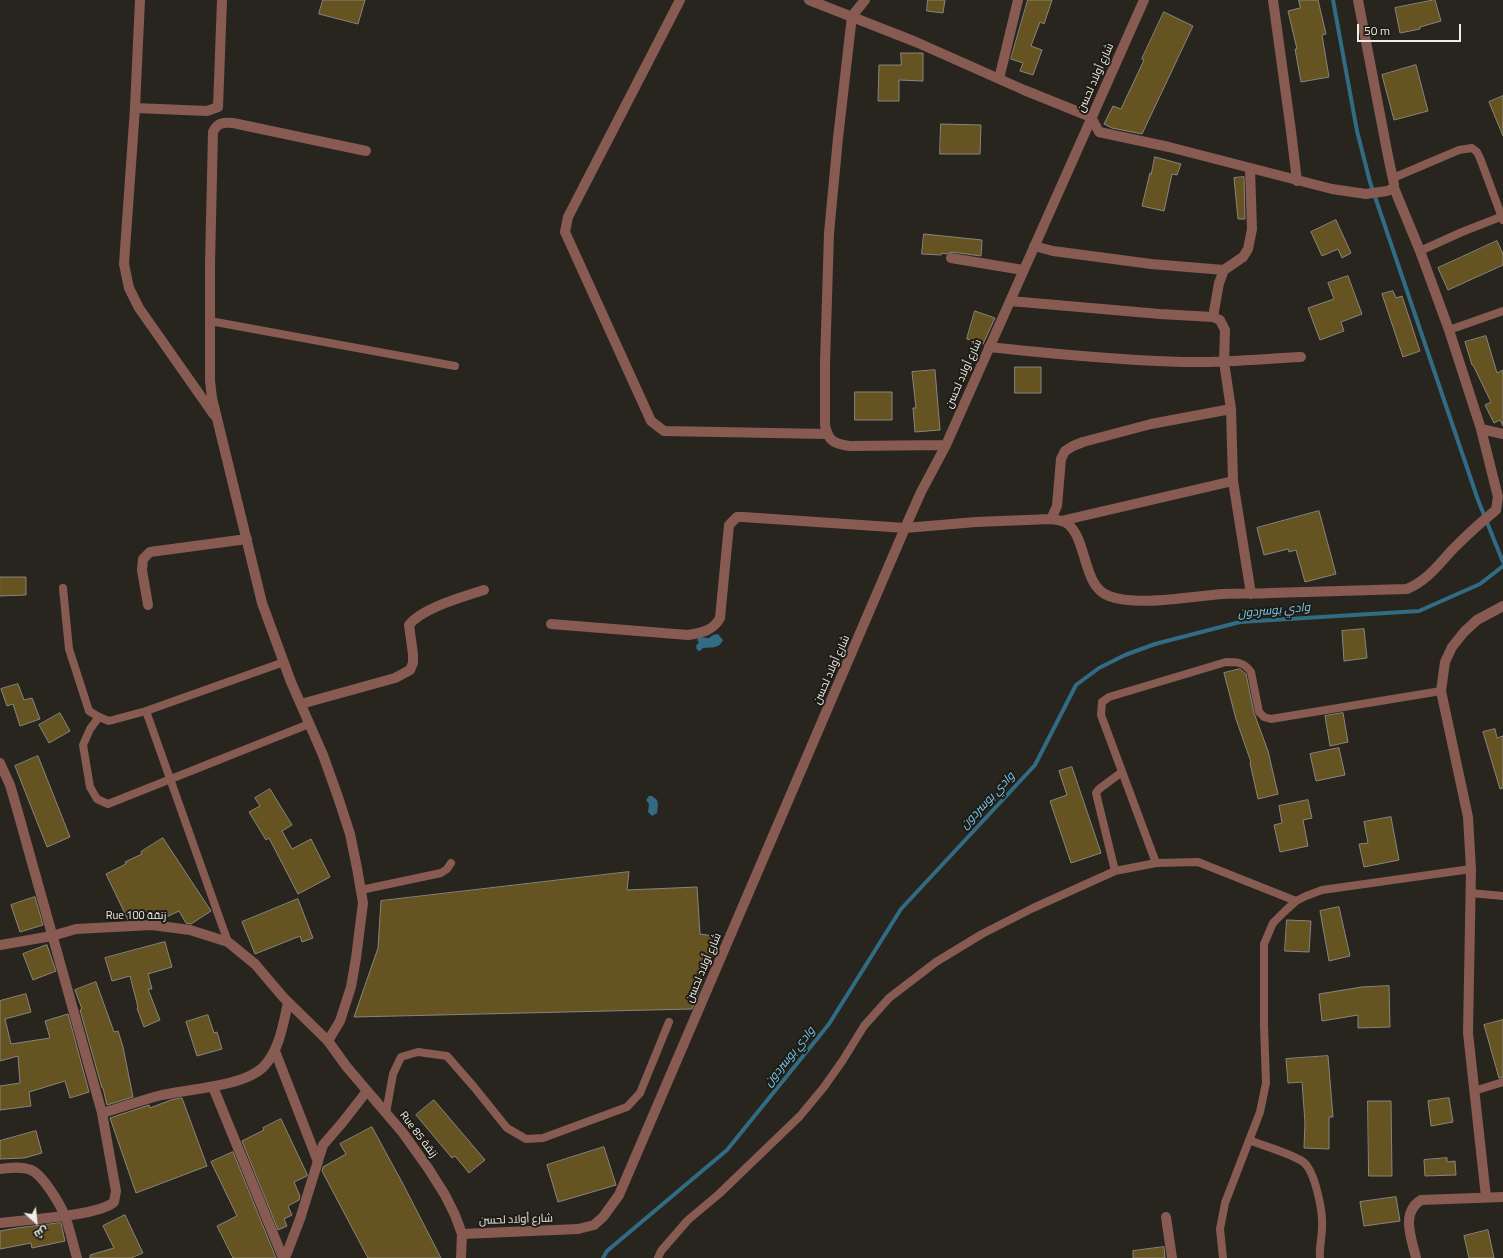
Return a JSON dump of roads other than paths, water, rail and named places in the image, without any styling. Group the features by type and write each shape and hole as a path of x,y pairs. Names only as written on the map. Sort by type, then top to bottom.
{"street":[{"path":"140,0 135,108 124,264 129,288 139,308 217,420"},
{"path":"135,108 207,111 218,107 222,0"},
{"path":"680,0 568,217 565,232 651,422 664,431 827,434"},
{"path":"809,0 916,42 999,79 1091,116 1099,132 1169,147 1332,189 1366,194 1381,192 1393,183"},
{"path":"865,0 852,16 838,138 830,233 825,363 824,408 827,434 838,444 850,446 946,446"},
{"path":"999,79 1018,0"},
{"name":"شارع أولاد لحسن","path":"462,1234 578,1229 594,1225 603,1217 619,1195 905,528 921,492 946,446 1091,116 1144,0"},
{"path":"1273,0 1297,181"},
{"path":"1056,520 1068,524 1074,531 1079,539 1089,573 1097,587 1107,596 1119,599 1148,601 1224,594 1407,589 1418,585 1476,526 1496,510 1498,497 1481,428 1449,330 1393,183 1358,0"},
{"path":"328,1041 340,1021 351,987 363,903 350,834 323,755 284,662 262,603 212,398 210,381 210,264 213,132 219,124 224,122 233,123 366,151"},
{"path":"1213,316 1219,283 1224,270 1243,257 1248,249 1252,228 1250,169"},
{"path":"1034,246 1053,251 1151,264 1224,270"},
{"path":"951,258 1023,270"},
{"path":"1010,301 1160,314 1213,316 1220,320 1225,330 1224,362 1231,410 1233,481 1251,594"},
{"path":"989,347 1136,360 1183,362 1224,362 1301,357"},
{"path":"1056,520 1061,459 1065,451 1072,446 1151,424 1231,410"},
{"path":"1481,428 1503,434"},
{"path":"551,624 688,635 700,633 710,629 717,624 720,618 729,525 737,517 905,528 976,522 1056,520 1233,481"},
{"path":"148,605 142,570 143,558 150,552 247,539"},
{"path":"301,704 394,678 410,670 414,663 409,625 414,618 424,612 484,590"},
{"path":"1486,1197 1468,1033 1471,869 1468,817 1441,690 1445,662 1452,647 1464,632 1477,620 1503,606"},
{"path":"0,763 10,785 17,809 102,1113 116,1191 116,1198 114,1202 104,1209 65,1216 0,1223"},
{"name":"Rue 100 زنقة","path":"0,945 52,936 76,929 152,925 190,930 228,942 255,964 288,1002 328,1041"},
{"path":"102,1113 158,1096 213,1087 253,1075 265,1066 275,1051 288,1002"},
{"name":"Rue 85 زنقة","path":"328,1041 346,1066 404,1133 445,1195 462,1234 461,1258"},
{"path":"275,1051 318,1162"},
{"path":"213,1087 284,1258"},
{"path":"284,1258 300,1219 324,1146 367,1091"},
{"path":"0,1169 29,1169 38,1174 45,1181 65,1216 77,1258"},
{"path":"1416,1258 1408,1221 1415,1204 1421,1200 1503,1197"},
{"path":"1166,1218 1172,1258"}],"lane":[{"path":"1393,183 1459,150 1472,148 1480,158 1503,217 1462,232 1420,251"},
{"path":"1449,330 1503,311"},
{"path":"210,321 455,366"},
{"path":"63,588 69,648 89,711 109,721 146,711 284,662"},
{"path":"1156,863 1101,715 1102,702 1109,697 1226,662 1240,662 1248,667 1251,672 1259,712 1264,717 1271,719 1441,690"},
{"path":"146,711 228,942"},
{"path":"99,717 90,729 82,745 90,787 97,799 108,804 309,724"},
{"path":"1115,871 1096,793 1099,789 1122,772"},
{"path":"658,1258 661,1251 688,1220 719,1194 800,1116 839,1066 864,1026 889,998 936,962 982,934 1033,908 1115,871 1156,863 1198,862 1296,901"},
{"path":"361,890 441,873 447,869 451,863"},
{"path":"1223,1258 1220,1229 1221,1219 1225,1203 1260,1112 1266,1083 1264,944 1273,923 1296,901 1322,890 1471,869"},
{"path":"1470,893 1503,896"},
{"path":"386,1113 392,1074 401,1057 418,1052 447,1056 507,1128 526,1139 542,1138 627,1107 640,1093 669,1022"},
{"path":"1474,1091 1503,1082"},
{"path":"1250,1140 1302,1161 1307,1166 1312,1176 1320,1204 1322,1226 1320,1258"}],"water":[{"path":"718,634 723,640 719,645 715,647 703,648 700,651 697,650 696,646 699,642 697,640 699,637 709,638"},
{"path":"649,796 652,796 657,800 658,805 657,813 652,816 648,812 649,804 646,800"}],"waterway":[{"path":"1333,0 1357,131 1370,182 1478,500 1503,562"},
{"name":"وادي بوسردون","path":"603,1258 607,1251 727,1150 829,1024 901,909 1035,765 1076,685 1099,668 1125,655 1155,644 1240,622 1419,611 1480,584 1503,566"}]}
